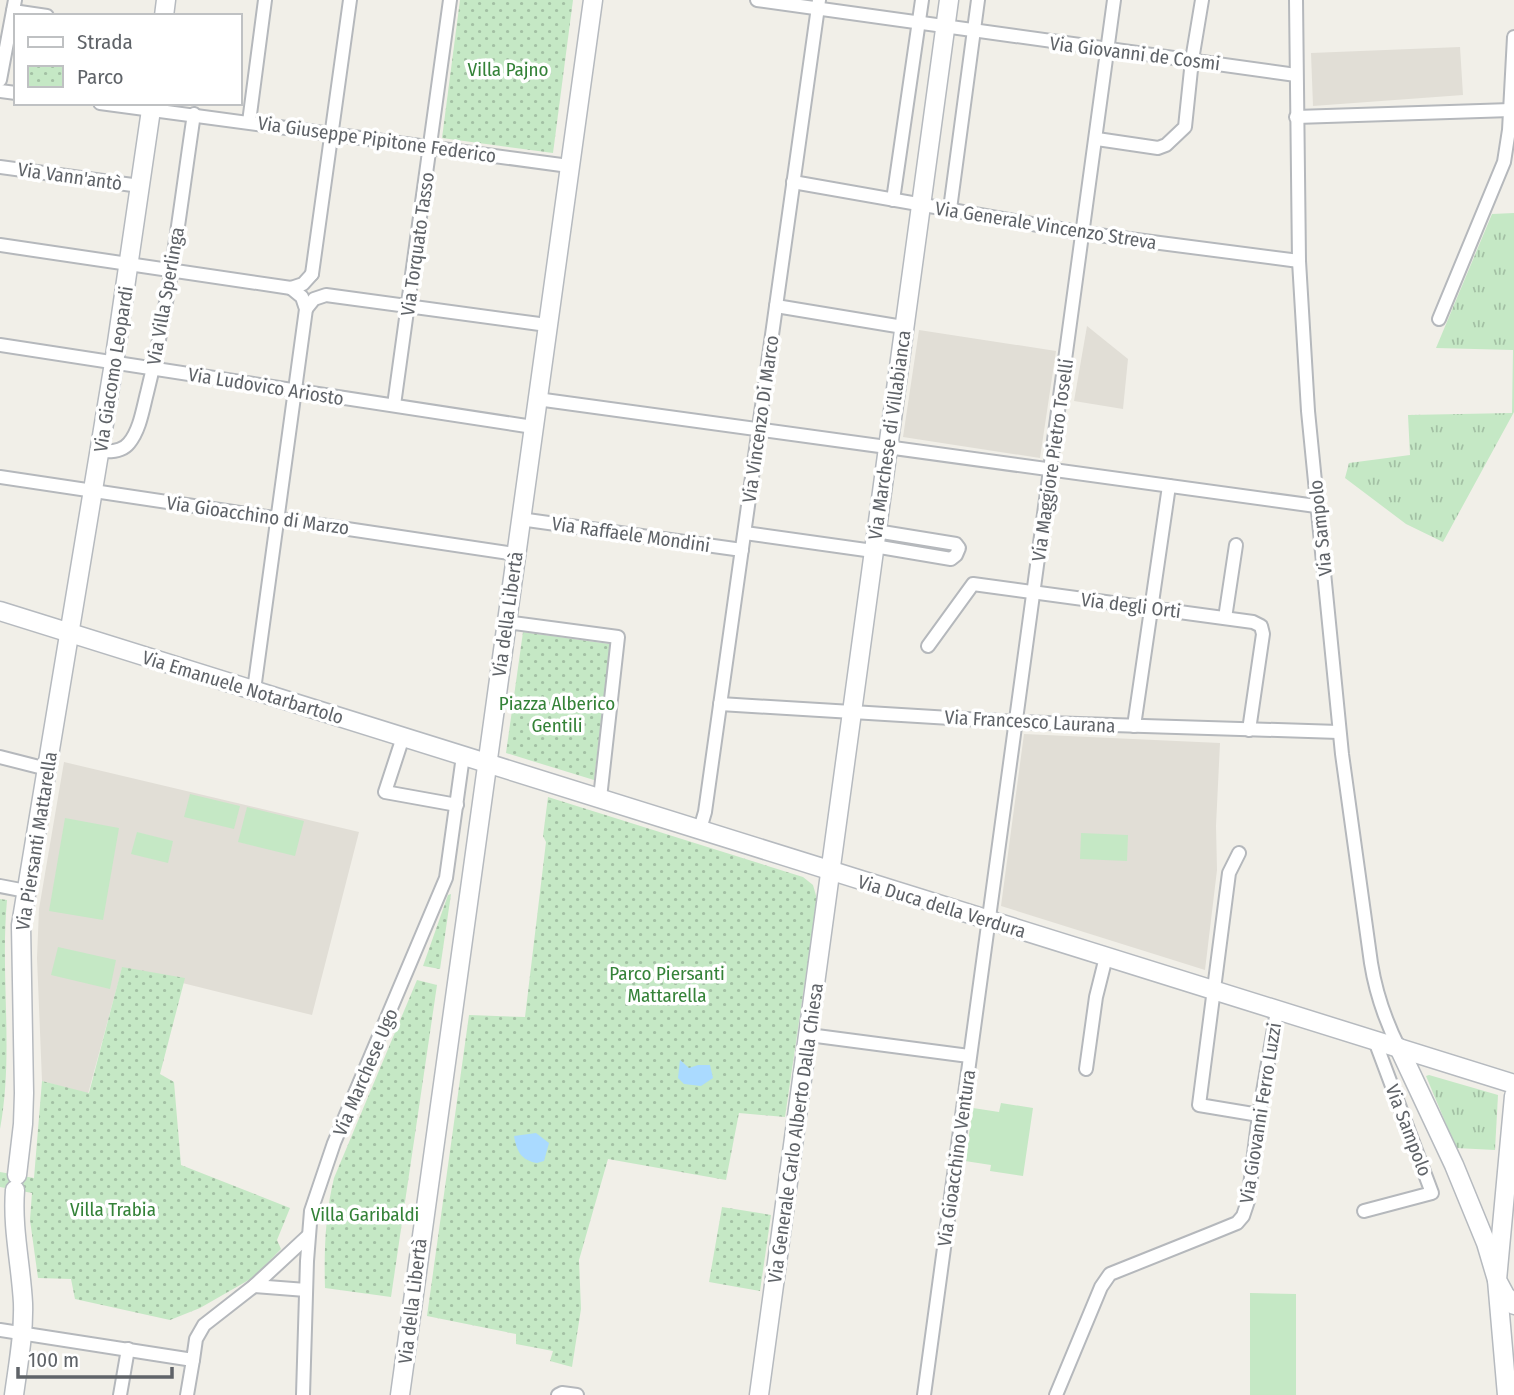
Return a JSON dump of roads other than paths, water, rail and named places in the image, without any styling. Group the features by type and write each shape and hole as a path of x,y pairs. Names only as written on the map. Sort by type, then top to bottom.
{"street":[{"path":"250,121 265,0"},
{"path":"327,295 317,285 312,274 351,0"},
{"name":"Via Torquato Tasso","path":"394,405 450,0"},
{"name":"Via della Libertà","path":"400,1395 593,0"},
{"name":"Via Giovanni de Cosmi","path":"757,0 818,4 942,27 1296,75"},
{"path":"893,200 922,0"},
{"name":"Via Marchese di Villabianca","path":"827,870 873,545 942,27 943,0"},
{"name":"Via Marchese di Villabianca","path":"942,27 949,0"},
{"path":"950,209 978,0"},
{"name":"Via Maggiore Pietro Toselli","path":"988,920 1114,0"},
{"path":"1097,139 1158,148 1180,134 1185,127 1202,0"},
{"name":"Via Sampolo","path":"1296,0 1298,261 1316,506 1339,732 1377,996 1386,1024 1399,1048"},
{"name":"Via Vincenzo Di Marco","path":"699,829 705,812 818,4"},
{"path":"0,80 14,5 41,14"},
{"path":"1439,319 1504,162 1511,110 1514,37"},
{"name":"Via Giuseppe Pipitone Federico","path":"151,106 569,166"},
{"name":"Via Giacomo Leopardi","path":"70,633 130,264 151,106"},
{"path":"1298,117 1511,110"},
{"name":"Via Villa Sperlinga","path":"100,451 112,452 130,442 140,418 153,369 194,114"},
{"name":"Via Vann'antò","path":"0,167 140,186"},
{"name":"Via Generale Vincenzo Streva","path":"793,182 1083,233 1298,261"},
{"path":"0,245 291,288 303,284 312,274"},
{"path":"254,690 306,309 302,297 291,288"},
{"path":"306,309 314,299 327,295 547,325"},
{"path":"776,306 901,327"},
{"name":"Via Ludovico Ariosto","path":"0,345 533,427"},
{"path":"537,399 1316,506"},
{"name":"Via Gioacchino di Marzo","path":"0,477 515,554"},
{"path":"1134,726 1169,486"},
{"name":"Via Raffaele Mondini","path":"520,519 742,550"},
{"path":"745,533 873,545 951,559 959,548 957,544 873,545"},
{"path":"1225,618 1236,545"},
{"name":"Via degli Orti","path":"928,646 972,584 1252,622 1261,626 1263,634 1249,730"},
{"name":"Via Emanuele Notarbartolo","path":"0,611 486,762"},
{"path":"506,622 618,637 600,798"},
{"name":"Via Piersanti Mattarella","path":"14,1395 22,1333 21,1281 13,1220 24,1093 21,925 70,633"},
{"name":"Via Francesco Laurana","path":"720,704 1016,722 1339,732"},
{"path":"403,737 386,792 457,805"},
{"name":"Via Marchese Ugo","path":"303,1395 311,1211 331,1152 446,878 463,756"},
{"path":"0,757 47,769"},
{"name":"Via Duca della Verdura","path":"486,762 1514,1084"},
{"path":"1239,853 1229,873 1199,1105 1259,1115"},
{"name":"Via Generale Carlo Alberto Dalla Chiesa","path":"759,1395 809,1035 827,870"},
{"path":"0,886 26,891"},
{"name":"Via Gioacchino Ventura","path":"924,1395 988,920"},
{"path":"1086,1069 1096,997 1105,957"},
{"name":"Via Giovanni Ferro Luzzi","path":"1056,1395 1101,1287 1110,1274 1237,1223 1243,1216 1248,1201 1259,1115 1277,1011"},
{"path":"809,1035 969,1056"},
{"name":"Via Sampolo","path":"1364,1211 1432,1193 1375,1041"},
{"path":"1399,1048 1471,1204 1497,1280 1514,1305"},
{"path":"1507,1395 1497,1280 1514,1096"},
{"path":"187,1395 196,1339 204,1325 254,1286 308,1236"},
{"path":"254,1286 306,1290"},
{"path":"0,1330 193,1360"},
{"path":"120,1395 128,1349"},
{"path":"558,1395 577,1395"}],"water":[{"path":"680,1060 689,1068 710,1065 713,1078 701,1086 684,1084 678,1078"},
{"path":"536,1133 549,1143 544,1161 537,1163 527,1160 521,1154 514,1136"}],"park label":[{"name":"Villa Pajno","path":"508,69"},
{"name":"Piazza Alberico Gentili","path":"557,714"},
{"name":"Parco Piersanti Mattarella","path":"667,984"},
{"name":"Villa Trabia","path":"113,1209"},
{"name":"Villa Garibaldi","path":"365,1214"}]}
